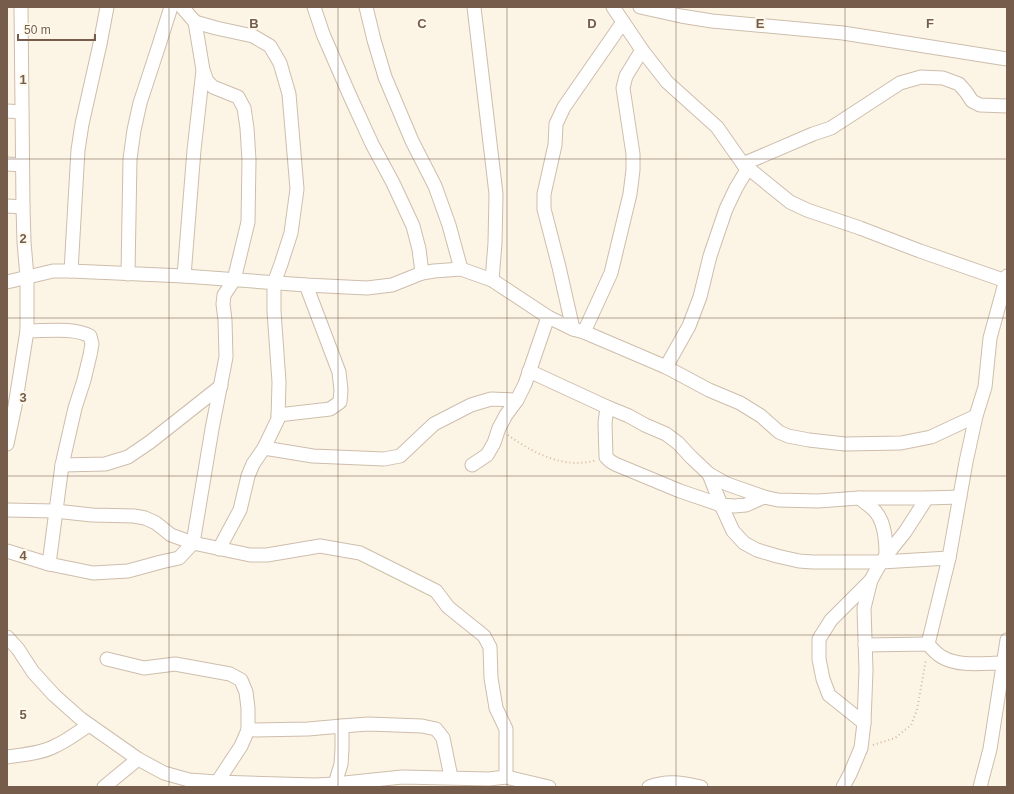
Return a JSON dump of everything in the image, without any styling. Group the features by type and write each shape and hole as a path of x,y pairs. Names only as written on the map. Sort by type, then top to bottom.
{"street":[{"path":"7,444 15,406 27,331 27,278 22,207 21,7"},
{"path":"71,271 78,150 82,124 107,7"},
{"path":"128,274 130,159 134,130 140,103 171,7"},
{"path":"7,551 49,564 93,573 128,571 179,558 193,543 212,429 226,357 223,304 224,295 234,280 248,222 249,160 244,108 238,97 213,87 207,81 203,70 195,22 182,7"},
{"path":"314,7 323,34 372,144 393,183 413,226 419,249 422,273"},
{"path":"366,7 385,77 412,141 435,186 449,225 461,269"},
{"path":"474,7 496,194 495,243 492,280"},
{"path":"613,7 642,50 667,82 717,127 746,166 790,202 806,210 860,228 920,251 1007,279 990,338 985,387 976,416 966,462 950,558 928,644"},
{"path":"640,7 712,21 843,33 1007,59"},
{"path":"195,22 253,36 270,46 280,63 289,94 297,189 291,233 274,283 274,311 279,382 278,419 264,448 253,464 248,476 240,510 219,549"},
{"path":"578,331 544,209 544,194 555,145 556,124 564,107 623,22"},
{"path":"578,331 611,273 630,194 633,154 623,88 626,76 642,50"},
{"path":"184,276 194,150 203,70"},
{"path":"666,367 689,326 700,297 710,256 726,209 746,166 813,134 831,128 900,83 921,78 943,78 959,84 972,101 980,105 1007,106"},
{"path":"1007,96 1007,113"},
{"path":"7,111 22,112"},
{"path":"7,164 22,165"},
{"path":"7,206 22,207"},
{"path":"7,282 53,271 71,271 184,276 367,288 392,285 422,273 461,269 492,280 548,317 666,367 709,390 740,403 761,416 778,432 788,436 845,444 901,443 931,437 976,416"},
{"path":"278,415 330,409 340,402 341,390 339,372 306,285"},
{"path":"472,465 487,455 506,415 517,400 530,371 548,317"},
{"path":"27,331 83,332 90,336 92,344 62,465 49,564"},
{"path":"530,371 666,434 678,443 709,474 727,484 764,497 778,500 818,501 859,498 960,497"},
{"path":"62,465 106,464 128,457 150,442 221,386"},
{"path":"264,448 313,456 384,459 400,456 434,424 471,405 491,399 517,400"},
{"path":"607,407 605,423 606,456 615,464 680,491 721,505 746,505 764,497"},
{"path":"709,474 733,531 744,543 757,550 799,561 950,558"},
{"path":"859,498 875,511 882,524 885,537 883,559"},
{"path":"864,723 829,695 823,679 819,659 819,639 831,620 871,580 883,559 905,532 927,498"},
{"path":"7,510 55,511 145,518 156,523 171,535 193,543 250,555 267,555 320,546 360,553 436,591 448,607 484,636 490,647 491,678 496,708 506,729 506,777"},
{"path":"844,787 861,748 864,723 866,670 864,608 871,580"},
{"path":"7,637 18,649 33,672 54,695 89,725 138,759 164,774 216,785 315,786 402,776 489,779 506,777 549,787"},
{"path":"980,787 1004,685 1003,663 1007,640"},
{"path":"865,645 928,644 942,657 951,662 971,664 1003,663"},
{"path":"107,659 144,668 175,664 230,674 241,680 246,692 248,730 241,746 216,785"},
{"path":"248,730 308,730 368,724 422,726 436,729 443,738 451,777"},
{"path":"7,757 54,747 89,725"},
{"path":"335,784 342,749 342,726"},
{"path":"104,787 138,759"},
{"path":"649,787 659,783 681,783 700,787"}],"path":[{"path":"499,428 522,445 552,459 572,463 590,462 606,456"},
{"path":"861,748 895,738 911,725 917,710 928,644"}]}
